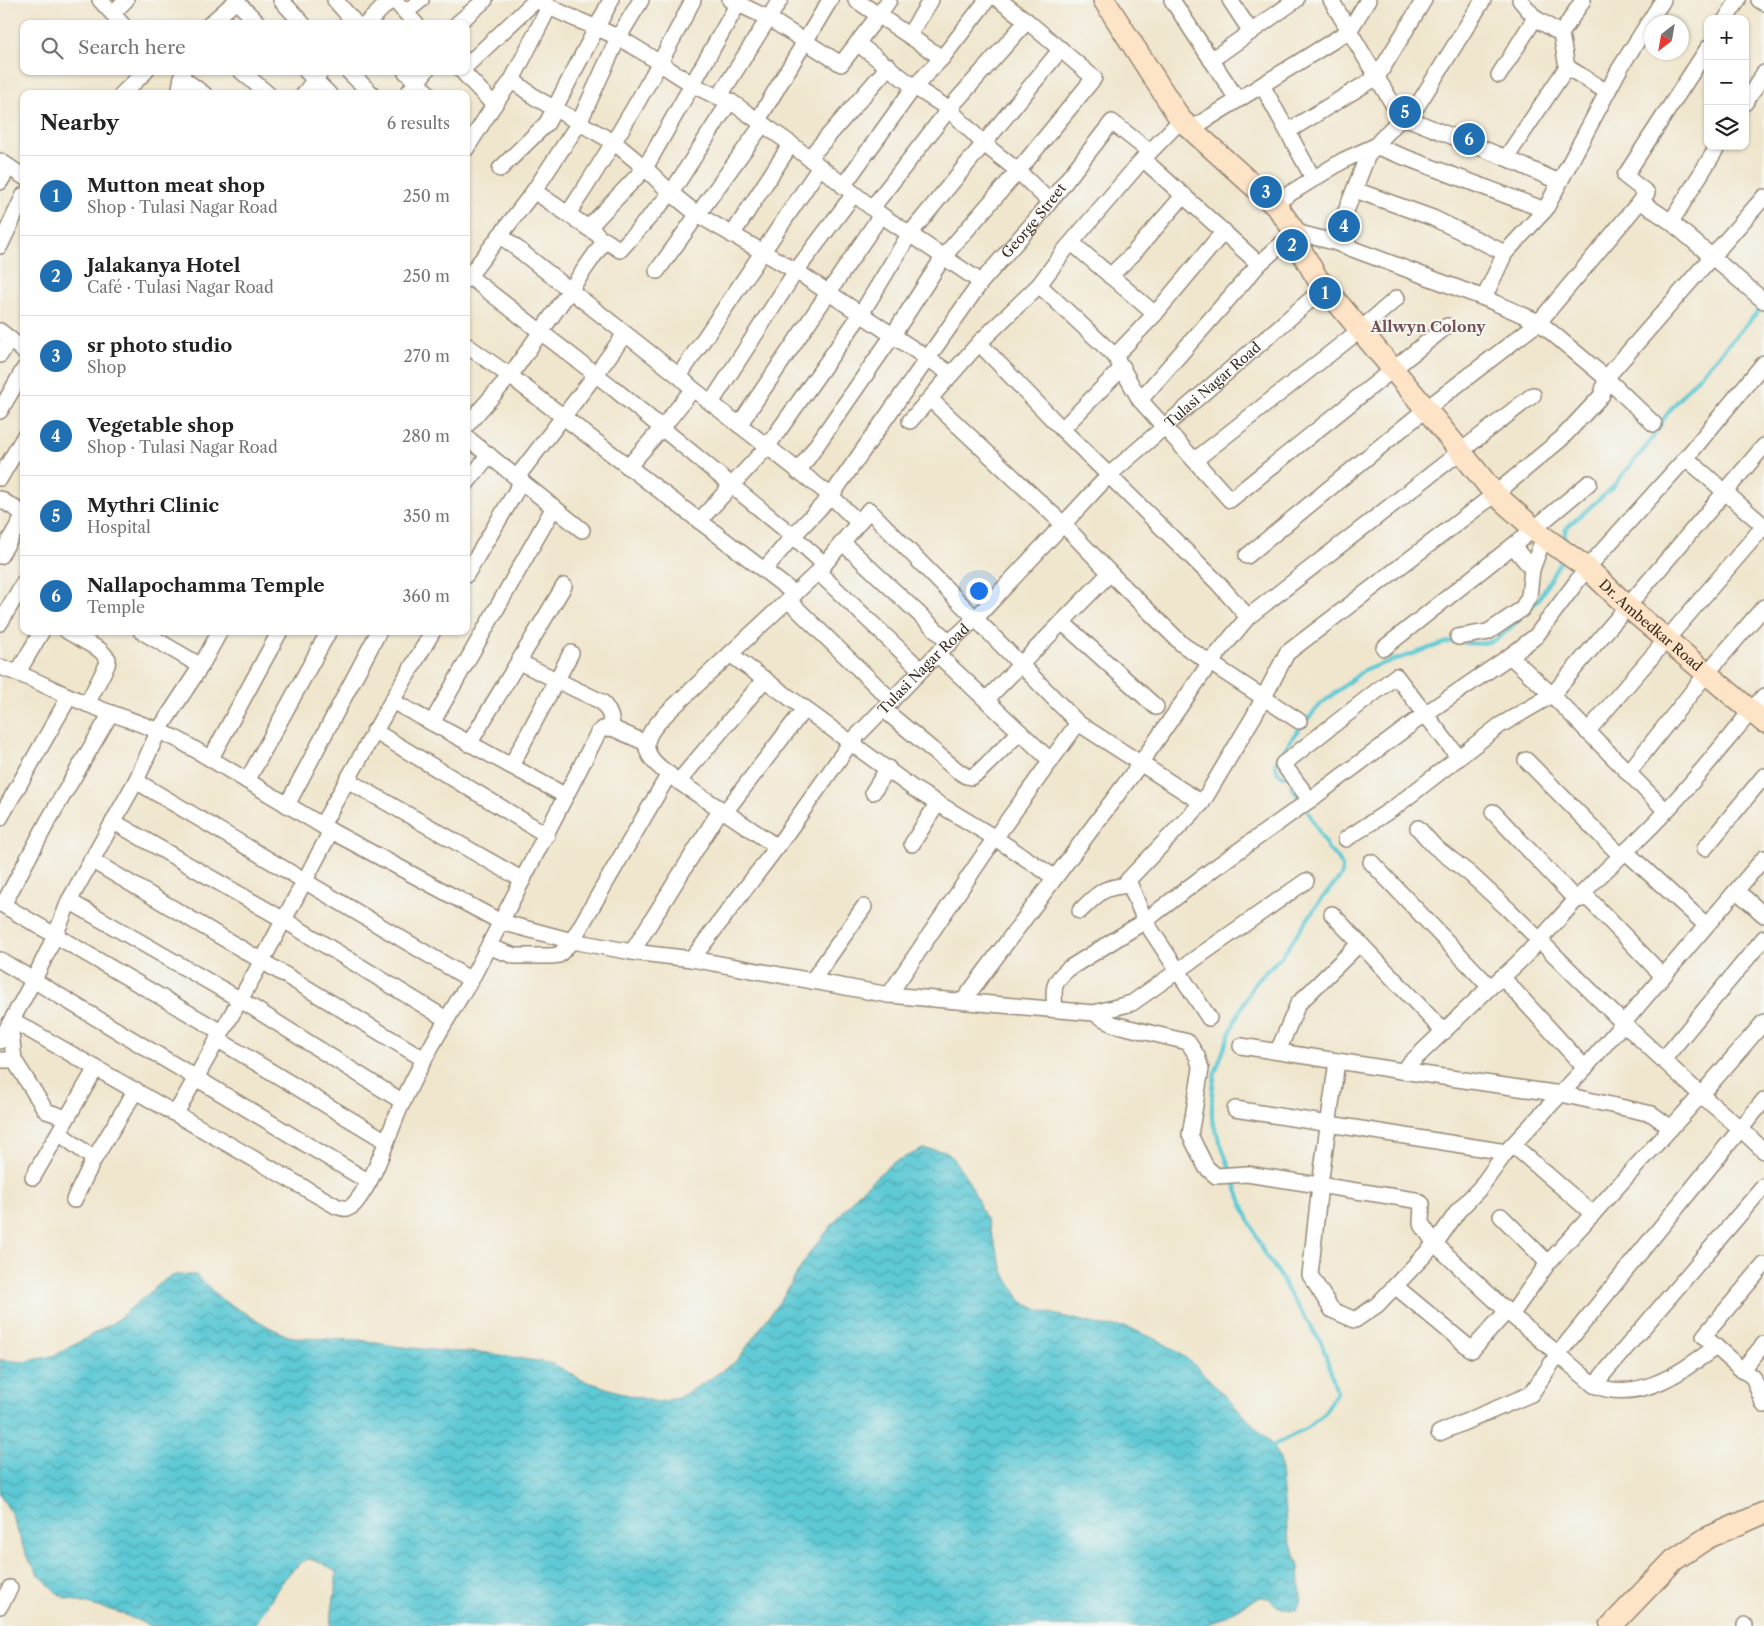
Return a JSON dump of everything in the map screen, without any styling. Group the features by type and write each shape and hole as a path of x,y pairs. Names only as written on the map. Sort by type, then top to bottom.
{"street":[{"path":"100,0 118,18 126,0"},
{"path":"214,20 237,0 255,20"},
{"path":"282,0 300,20"},
{"path":"335,0 352,20"},
{"path":"370,20 393,0 413,20"},
{"path":"406,12 421,0"},
{"path":"462,20 484,0"},
{"path":"500,169 547,123 611,0"},
{"path":"470,272 534,191 579,123 618,38 641,0"},
{"path":"568,214 614,143 661,64 693,0"},
{"path":"534,191 620,250 671,193 768,18 780,0"},
{"path":"658,271 760,122 804,42 830,0"},
{"path":"856,0 942,58"},
{"path":"588,228 645,168 736,1 768,18 840,64 889,0"},
{"path":"909,35 931,0"},
{"path":"711,403 914,87 942,58 987,0"},
{"path":"798,472 893,335 944,256 1018,172 1094,78 1027,21 999,0"},
{"name":"Dr. Ambedkar Road","path":"1104,0 1186,125 1276,206 1295,232 1302,252 1324,288 1495,494 1540,533 1587,568 1628,607 1707,673 1760,710"},
{"path":"1172,0 1237,99"},
{"path":"1230,0 1251,32"},
{"path":"1331,0 1405,119 1506,158 1558,182"},
{"path":"910,421 979,342 1039,285 1072,243 1147,156 1186,125 1262,85 1349,31 1368,0"},
{"path":"1288,131 1377,76 1424,0"},
{"path":"1276,206 1371,151 1405,119 1483,0"},
{"path":"1520,0 1535,18 1561,34"},
{"path":"1506,158 1567,67 1561,34 1583,0"},
{"path":"1484,298 1506,253 1545,210 1558,182 1607,92 1663,0"},
{"path":"1729,15 1738,0"},
{"path":"1758,0 1764,4"},
{"path":"1211,60 1294,1"},
{"path":"541,2 618,38 693,83 724,99 791,144 909,235 944,256 981,282"},
{"path":"470,63 541,2"},
{"path":"471,130 494,105 512,80 541,2"},
{"path":"1499,75 1535,18"},
{"path":"740,425 829,293 877,211 949,109 1027,21"},
{"path":"857,43 914,87 949,109 984,144 1049,201"},
{"path":"699,521 768,447 861,314 909,235 1061,49"},
{"path":"1247,556 1426,409 1539,322 1647,193 1625,176 1704,54"},
{"path":"679,376 762,253 814,162 888,66"},
{"path":"1567,67 1607,92"},
{"path":"1749,97 1764,73"},
{"path":"126,90 142,75"},
{"path":"180,90 183,75"},
{"path":"184,75 200,90"},
{"path":"246,75 263,90"},
{"path":"306,90 314,75"},
{"path":"315,75 326,90"},
{"path":"352,75 368,90"},
{"path":"466,75 494,105"},
{"path":"512,80 536,98 614,143 698,215 796,271 951,374"},
{"path":"1262,85 1313,178"},
{"name":"George Street","path":"764,570 831,496 981,282 1034,222 1112,122 1147,156"},
{"path":"732,235 791,144"},
{"path":"1671,222 1716,150"},
{"path":"1334,242 1371,151"},
{"path":"1276,206 1313,178 1344,160 1371,151 1545,210"},
{"path":"1147,156 1184,195 1259,264"},
{"path":"0,182 4,164 20,174"},
{"path":"1356,190 1432,218 1506,253"},
{"path":"1110,276 1131,256 1184,195"},
{"path":"1209,1018 1145,921 1128,884 1128,880 1202,803 1254,716 1287,653 1495,494 1561,438 1602,395 1606,378 1764,197"},
{"path":"1640,201 1671,222 1764,301"},
{"path":"0,245 20,203"},
{"path":"1062,429 1119,362 1155,314 1224,231"},
{"path":"1140,400 1259,264 1295,232 1334,242 1484,298 1539,322 1606,378 1654,424"},
{"path":"500,235 798,472 831,496 859,523"},
{"path":"470,421 510,376 605,240"},
{"path":"1072,243 1155,314"},
{"path":"470,278 596,374 794,536 821,568 921,670"},
{"path":"1039,285 1119,362 1140,400 1230,500 1448,326"},
{"name":"Tulasi Nagar Road","path":"692,960 851,742 937,654 975,619 1109,475 1324,288"},
{"path":"1195,460 1360,330 1397,298"},
{"path":"470,568 519,479 625,334"},
{"path":"0,355 15,341"},
{"path":"979,342 1062,429 1217,582 1248,617"},
{"path":"470,348 510,376 764,570 791,597 888,705 966,776 972,777 979,772 1020,732"},
{"path":"1055,1009 1053,988 1060,976 1068,969 1145,921 1425,714 1536,636 1587,568 1686,458 1764,363"},
{"path":"0,411 20,377"},
{"path":"628,467 693,389"},
{"path":"963,1001 1140,764 1210,662 1248,617 1533,395"},
{"path":"930,399 1063,524 1183,644 1299,721"},
{"path":"470,440 582,530"},
{"path":"0,478 20,445"},
{"path":"1346,839 1395,807 1499,726 1552,695 1764,446"},
{"path":"470,479 489,455"},
{"path":"1588,732 1764,526 1686,458"},
{"path":"1384,648 1513,546 1540,533 1589,483"},
{"path":"0,499 20,512"},
{"path":"432,724 554,507"},
{"path":"777,846 655,764 648,752 646,743 650,733 667,713 821,568 869,510 1078,723 1202,803"},
{"path":"0,556 20,522"},
{"path":"1458,637 1488,632 1522,609 1529,596 1532,569 1540,533"},
{"path":"843,543 950,643"},
{"path":"1513,546 1532,569"},
{"path":"987,699 1110,573"},
{"path":"470,744 564,586"},
{"path":"0,623 20,589"},
{"path":"1628,773 1707,673 1764,607"},
{"path":"1062,622 1156,707"},
{"path":"18,672 40,635"},
{"path":"74,635 100,650 108,659 107,665 87,704"},
{"path":"148,635 201,666"},
{"path":"0,1041 34,980 56,935 69,900 136,781 159,730 201,666 218,635"},
{"path":"211,758 278,635"},
{"path":"247,781 327,635"},
{"path":"287,805 377,635"},
{"path":"176,1113 284,920 304,881 347,780 431,635"},
{"path":"511,766 571,653"},
{"path":"730,654 937,804 995,838 1054,877"},
{"path":"937,654 1051,761"},
{"path":"1510,656 1552,695 1666,811"},
{"path":"518,662 602,702 609,710 612,718 612,728"},
{"path":"1,669 18,672 69,697 159,730 211,758 326,828 501,922 572,941 889,995 1094,1013 1132,1003 1306,881"},
{"path":"1306,803 1283,764 1396,676 1459,758"},
{"path":"489,947 516,956 559,955 572,941 674,777 765,679"},
{"path":"0,818 69,697"},
{"path":"392,701 566,796"},
{"path":"632,952 723,810 805,708"},
{"path":"1402,1071 1540,941 1576,900 1666,811 1760,710"},
{"path":"111,713 2,904 56,935 386,1140"},
{"path":"889,995 995,838 1078,723"},
{"path":"11,1022 136,1090 336,1206 345,1209 351,1208 369,1182 386,1140 424,1059 489,947 598,733 602,729 612,728 646,743"},
{"path":"374,731 547,835"},
{"path":"1526,760 1618,853 1626,852 1706,925"},
{"path":"873,792 888,768"},
{"path":"1705,848 1764,776"},
{"path":"347,780 523,880"},
{"path":"136,781 471,980"},
{"path":"912,844 937,804"},
{"path":"1493,812 1576,900"},
{"path":"114,822 284,920 446,1019"},
{"path":"1418,828 1434,846 1470,874 1623,1023 1764,1151"},
{"path":"1337,1061 1310,1275 1332,1310 1355,1320 1378,1305 1434,1244 1458,1211 1480,1188 1510,1148 1585,1068 1764,858"},
{"path":"91,860 424,1059"},
{"path":"1371,862 1490,987"},
{"path":"1080,910 1102,890 1128,884"},
{"path":"1737,891 1764,915"},
{"path":"1576,900 1588,898 1663,976"},
{"path":"69,900 239,999 403,1102"},
{"path":"812,981 864,907"},
{"path":"1332,914 1444,1032"},
{"path":"1663,1060 1764,938"},
{"path":"1278,1051 1298,1004 1360,943"},
{"path":"0,960 369,1182"},
{"path":"1502,978 1585,1068"},
{"path":"1094,1013 1114,1024 1188,1042 1198,1056 1201,1069 1190,1135 1206,1168 1216,1176 1247,1174 1415,1200 1422,1204 1421,1223 1434,1244 1509,1313 1594,1385 1613,1390 1647,1387 1685,1369 1716,1347"},
{"path":"11,1022 7,1060 46,1110 67,1118"},
{"path":"1395,1286 1472,1350 1509,1313 1548,1263 1701,1095 1764,1022"},
{"path":"1241,1046 1562,1094 1652,1114 1671,1128"},
{"path":"33,1176 96,1068"},
{"path":"74,1200 94,1159 136,1090"},
{"path":"1439,1433 1531,1394 1558,1354 1764,1100"},
{"path":"1235,1109 1329,1124 1510,1148 1593,1214"},
{"path":"59,1133 94,1159"},
{"path":"1594,1385 1764,1186"},
{"path":"1501,1216 1548,1263"},
{"path":"1764,1265 1704,1336 1742,1370 1753,1377 1764,1405"},
{"path":"1742,1370 1764,1344"},
{"path":"1611,1626 1674,1560 1707,1538 1764,1513"},
{"path":"0,1606 10,1588"}],"water":[{"path":"923,1149 946,1151 959,1166 977,1197 987,1220 1004,1273 1022,1302 1041,1311 1103,1326 1127,1327 1160,1341 1199,1369 1268,1440 1280,1459 1288,1536 1299,1566 1301,1599 1297,1610 1281,1608 1269,1598 1260,1597 1206,1626 330,1626 336,1572 318,1561 307,1559 298,1565 283,1581 253,1626 150,1626 121,1613 65,1598 56,1592 40,1576 27,1557 11,1513 0,1494 0,1360 24,1362 56,1355 114,1322 166,1279 175,1275 196,1275 221,1299 288,1336 360,1340 441,1351 488,1353 553,1364 582,1380 657,1402 678,1398 734,1363 782,1298 811,1251 859,1192 892,1163"}],"waterway":[{"path":"1564,539 1566,528 1611,489 1650,442 1664,418 1683,394 1764,305"},
{"path":"1529,609 1539,599 1561,560"},
{"path":"1465,643 1475,644 1495,640 1519,619"},
{"path":"1284,776 1278,773 1275,764 1294,735 1321,704 1364,670 1451,641 1455,642"},
{"path":"1291,786 1301,801"},
{"path":"1231,1172 1212,1120 1212,1095 1215,1073 1225,1046 1237,1016 1255,982 1282,956 1320,901 1342,875 1342,866 1337,857 1328,849 1305,806"},
{"path":"1233,1179 1265,1255 1278,1272 1286,1288 1322,1344 1337,1392 1323,1415 1305,1429 1272,1446"}],"place":[{"name":"Mythri Clinic","path":"1405,112"},
{"name":"Nallapochamma Temple","path":"1469,139"},
{"name":"sr photo studio","path":"1266,192"},
{"name":"Vegetable shop","path":"1344,226"},
{"name":"Jalakanya Hotel","path":"1292,245"},
{"name":"Mutton meat shop","path":"1325,293"}],"district":[{"name":"Allwyn Colony","path":"1428,326"}]}
